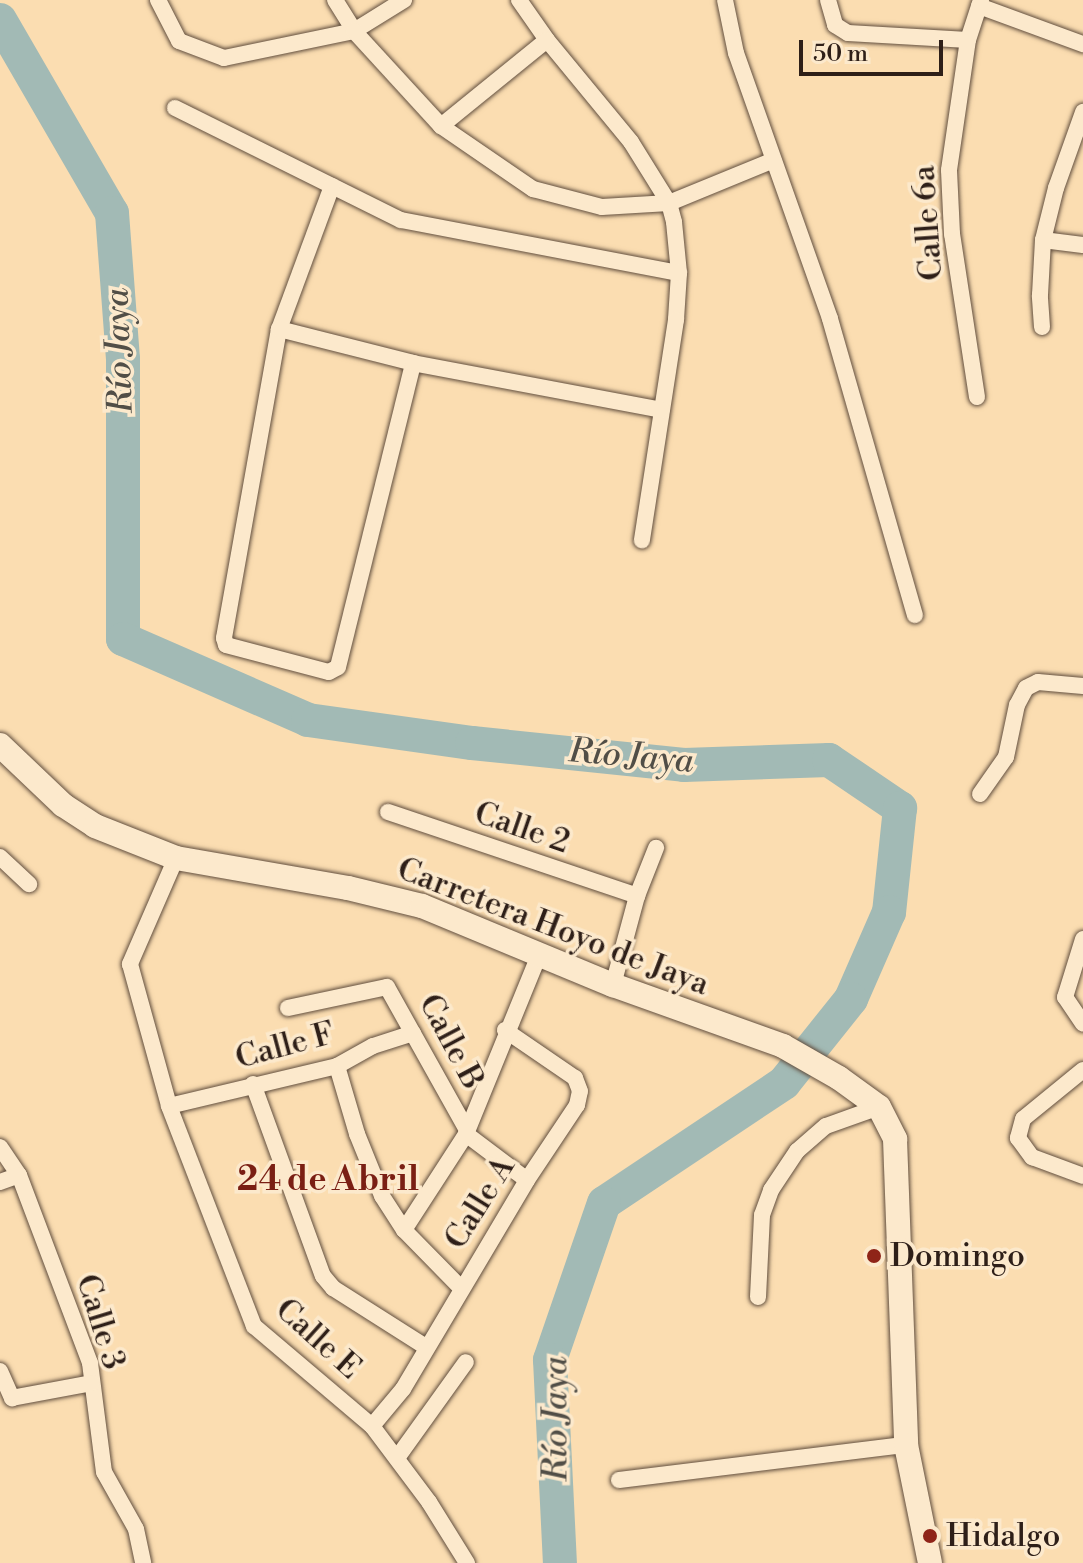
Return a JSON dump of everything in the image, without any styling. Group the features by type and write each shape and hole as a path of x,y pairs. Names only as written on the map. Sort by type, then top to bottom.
{"street":[{"path":"158,0 179,41 224,58 354,31 404,0"},
{"path":"335,0 354,31 441,126 533,189 602,207 669,203 774,160"},
{"path":"519,0 547,40 631,142 669,203 679,273 642,540"},
{"path":"725,0 736,53 830,319 915,615"},
{"path":"980,3 1083,44"},
{"name":"Calle 6a","path":"977,397 952,234 949,170 968,40 980,3"},
{"path":"829,6 835,25 848,33 968,40"},
{"path":"441,126 547,40"},
{"path":"175,108 401,220 466,235 679,273"},
{"path":"1042,327 1043,240 1056,188 1083,112"},
{"path":"332,186 279,329 224,638 234,649 329,672 338,667 413,363"},
{"path":"1043,240 1083,245"},
{"path":"279,329 413,363 662,410"},
{"path":"980,794 1006,757 1017,705 1026,688 1038,682 1083,686"},
{"name":"Carretera Hoyo de Jaya","path":"0,745 63,805 95,826 176,858 348,888 422,906 613,985 783,1046 839,1078 879,1107"},
{"name":"Calle 2","path":"388,812 637,896"},
{"path":"613,985 637,896 656,848"},
{"path":"0,857 29,884"},
{"name":"Calle E","path":"176,858 130,964 169,1106 254,1326 372,1426 467,1563"},
{"path":"1083,939 1065,997 1083,1024"},
{"path":"404,1230 467,1132 505,1030 539,955"},
{"name":"Calle B","path":"288,1008 387,987 467,1132 527,1180"},
{"name":"Calle A","path":"372,1426 403,1389 527,1180 577,1105 580,1091 575,1078 505,1030"},
{"name":"Calle F","path":"169,1106 337,1066 373,1046 413,1033"},
{"path":"337,1066 357,1134 382,1196 404,1230 461,1288"},
{"path":"1083,1070 1023,1119 1018,1138 1032,1157 1083,1176"},
{"path":"253,1084 323,1276 333,1288 426,1347"},
{"path":"758,1297 762,1215 788,1164 797,1151 826,1126 879,1107 895,1139 906,1445 930,1563"},
{"name":"Calle 3","path":"0,1147 19,1175 90,1363 104,1472 136,1529 143,1563"},
{"path":"0,1182 19,1175"},
{"path":"397,1458 466,1362"},
{"path":"0,1371 12,1398 92,1383"},
{"path":"619,1480 906,1445"}],"waterway":[{"name":"Río Jaya","path":"0,20 112,213 123,359 123,639 308,720 472,743 684,765 829,760 900,808 889,912 851,999 784,1083 604,1203 550,1360 560,1563"}],"place":[{"name":"Domingo","path":"874,1256"},
{"name":"Hidalgo","path":"930,1536"}],"district":[{"name":"24 de Abril","path":"328,1181"}]}
